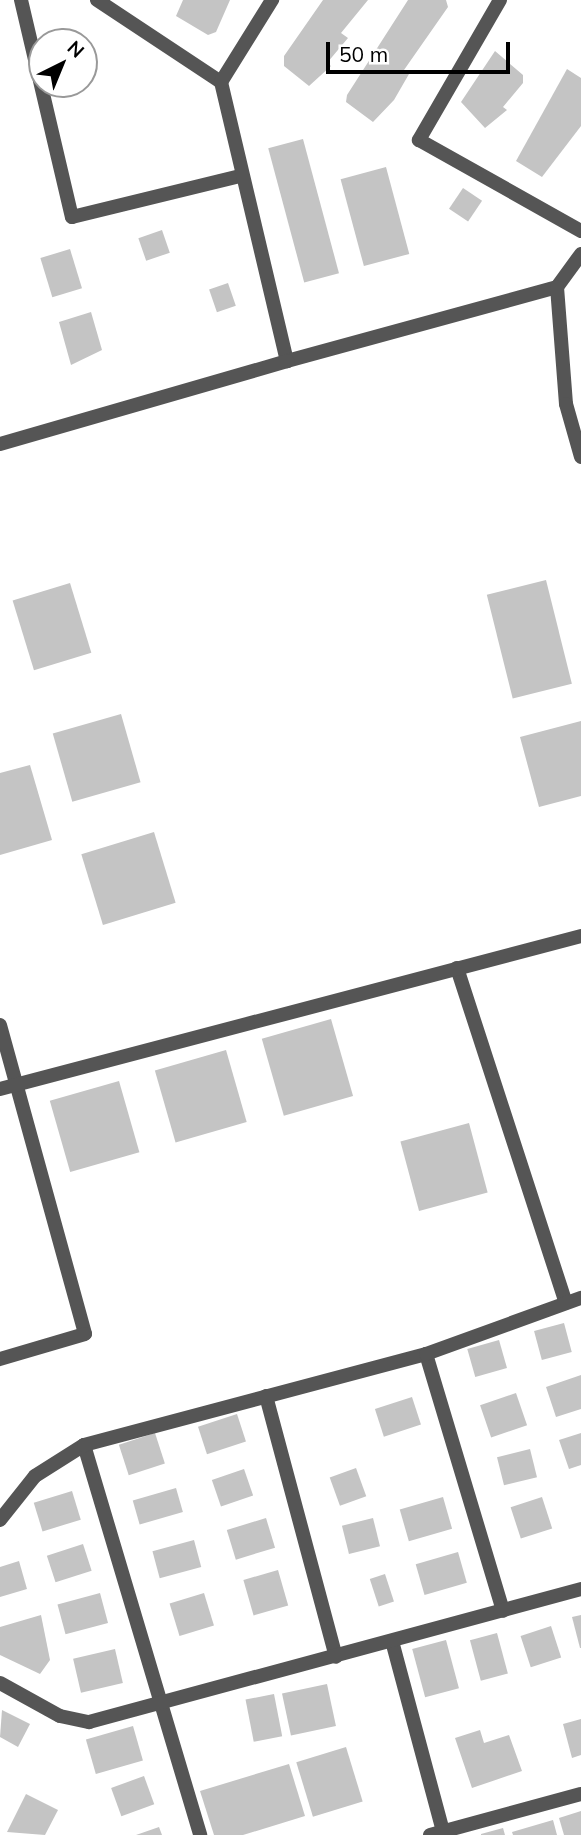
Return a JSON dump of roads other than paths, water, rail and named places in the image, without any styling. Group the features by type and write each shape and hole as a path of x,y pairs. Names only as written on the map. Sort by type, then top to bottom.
{"street":[{"path":"21,0 72,217 240,176"},
{"path":"97,0 221,82"},
{"path":"272,0 221,82 240,176 287,361"},
{"path":"500,0 419,140 581,231"},
{"path":"0,444 557,287 581,254"},
{"path":"557,287 566,404 581,457"},
{"path":"0,1089 16,1082 581,936"},
{"path":"457,968 566,1303"},
{"path":"0,1025 85,1334 0,1359"},
{"path":"0,1520 35,1476 84,1445 426,1354 581,1298"},
{"path":"426,1354 503,1611"},
{"path":"266,1396 336,1657"},
{"path":"84,1445 200,1835"},
{"path":"0,1684 60,1716 89,1721 336,1657 581,1589"},
{"path":"392,1641 439,1834 581,1794"}]}
